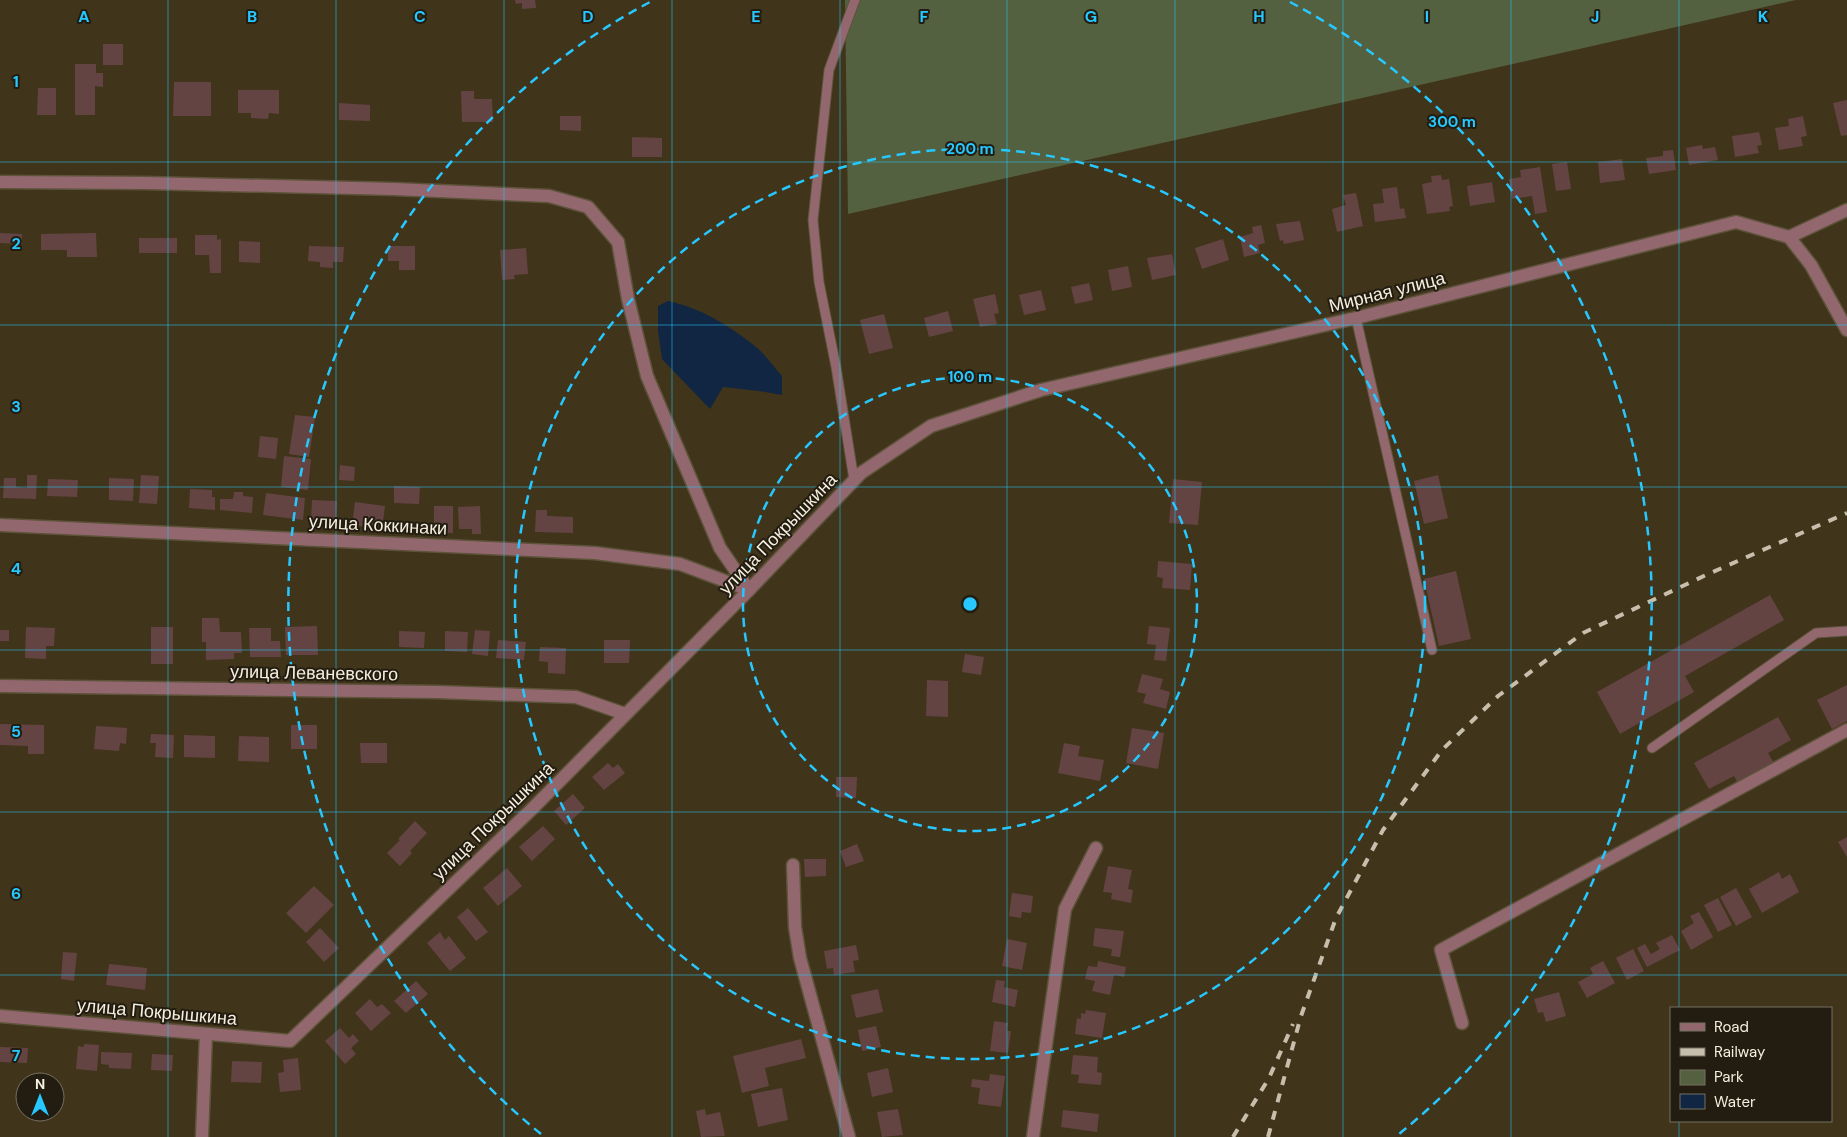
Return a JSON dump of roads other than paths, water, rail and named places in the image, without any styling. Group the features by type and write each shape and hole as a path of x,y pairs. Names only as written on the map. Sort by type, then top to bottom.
{"street":[{"path":"0,182 146,183 394,189 549,196 588,207 618,242 628,299 647,376 720,548 749,590"},
{"path":"1847,210 1789,237 1811,266 1847,330"},
{"name":"Мирная улица","path":"931,426 1041,390 1356,318 1736,222 1789,237"},
{"name":"улица Покрышкина","path":"0,1016 290,1041 534,807 749,590 861,472 931,426"},
{"name":"улица Коккинаки","path":"0,525 595,553 680,564 749,590"},
{"name":"улица Леваневского","path":"0,686 437,692 576,697 625,714"},
{"path":"1462,1023 1441,950 1847,730"},
{"path":"1033,1137 1065,909 1096,848"},
{"path":"792,865 795,927 800,958 848,1137"},
{"path":"202,1137 206,1034"}],"lane":[{"path":"854,480 836,367 818,282 813,220 829,70 855,0"},
{"path":"1356,318 1432,650"},
{"path":"1652,748 1816,633 1847,632"}],"water":[{"path":"668,301 692,308 715,319 756,347 782,376 782,395 723,387 710,409 662,359 658,331 658,306"}],"railway":[{"path":"1268,1137 1301,1016 1336,918 1383,830 1442,750 1498,696 1583,633 1706,575 1847,513"},
{"path":"1233,1137 1269,1078 1293,1024"}]}
